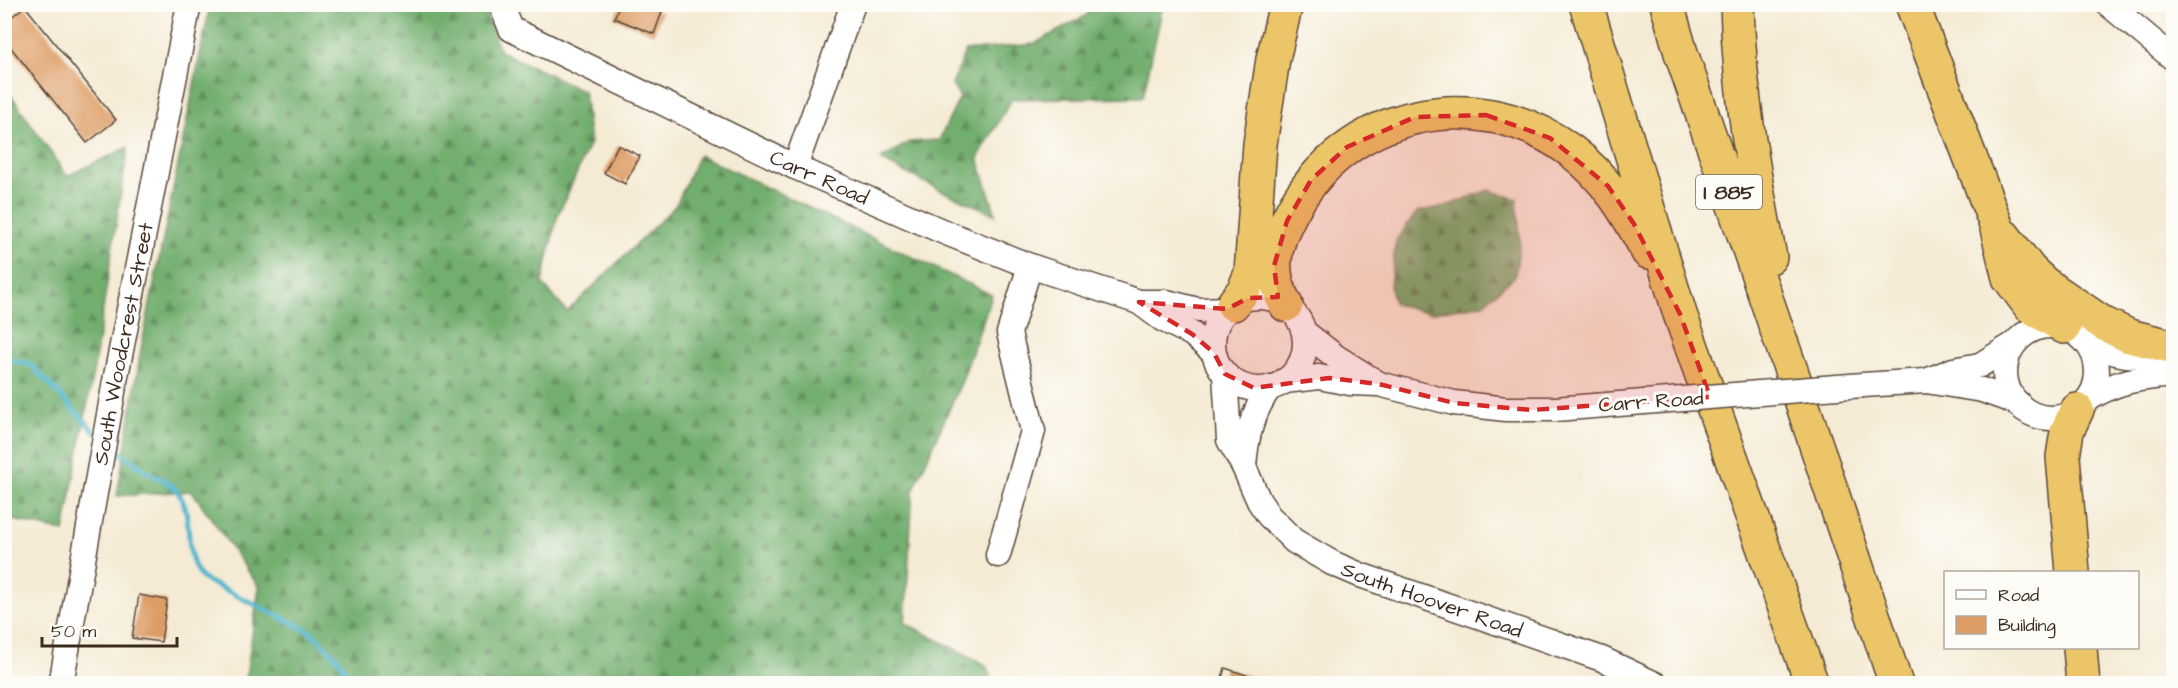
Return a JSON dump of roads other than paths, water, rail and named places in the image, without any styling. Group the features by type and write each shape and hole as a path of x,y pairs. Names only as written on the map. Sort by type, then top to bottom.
{"highway":[{"path":"1230,307 1244,290 1251,273 1260,144 1273,59 1286,4"},
{"path":"1586,4 1680,314 1812,684"},
{"name":"I 885","path":"1667,4 1681,53 1794,379 1896,684"},
{"path":"1737,4 1742,86 1757,194 1794,379"},
{"path":"1912,4 1996,225 2005,267 2015,288 2030,306 2074,334"},
{"path":"1295,319 1276,285 1275,256 1287,221 1311,180 1328,162 1369,133 1415,117 1461,112 1486,115 1529,128 1571,151 1590,167 1608,186 1634,224 1680,314"},
{"path":"1996,225 2010,247 2051,289 2116,330 2174,347"},
{"path":"2073,571 2063,457 2067,431 2083,404"},
{"path":"2080,649 2083,684"}],"street":[{"name":"South Woodcrest Street","path":"62,684 115,381 189,4"},
{"name":"Carr Road","path":"501,4 511,29 795,167 976,246 1139,302 1162,319 1192,334 1220,364"},
{"path":"795,167 853,4"},
{"path":"2108,4 2174,59"},
{"path":"998,555 1033,431 1009,333 1030,266"},
{"path":"1256,297 1272,298 1295,319 1305,348 1300,363 1277,384 1246,387 1220,364 1213,338 1214,330 1221,315 1240,300 1256,297"},
{"name":"Carr Road","path":"1139,302 1167,302 1198,310 1230,307"},
{"name":"Carr Road","path":"1295,319 1336,357 1356,367 1379,384"},
{"path":"2174,354 2138,357 2118,355 2074,334 2040,327 2025,333 2014,344 2007,358 2005,374 2009,390 2018,403 2031,413 2046,417 2062,416 2102,390 2123,381 2174,375"},
{"path":"2074,334 2094,353 2097,369 2096,385 2083,404"},
{"name":"Carr Road","path":"1926,381 1953,370 1980,365 2014,344"},
{"name":"South Hoover Road","path":"1220,364 1229,440 1259,501 1269,516 1294,542 1321,557 1395,588 1602,659 1656,684"},
{"name":"Carr Road","path":"1277,384 1319,377 1350,383 1379,384 1454,403 1506,409 1543,409 1926,381 1982,390 2018,403"},
{"name":"South Hoover Road","path":"1244,467 1251,419 1261,400 1277,384"}],"waterway":[{"path":"4,357 8,360 30,364 97,434"},
{"path":"112,446 177,491 186,512 192,559 203,579 311,632 340,661 353,684"}]}
